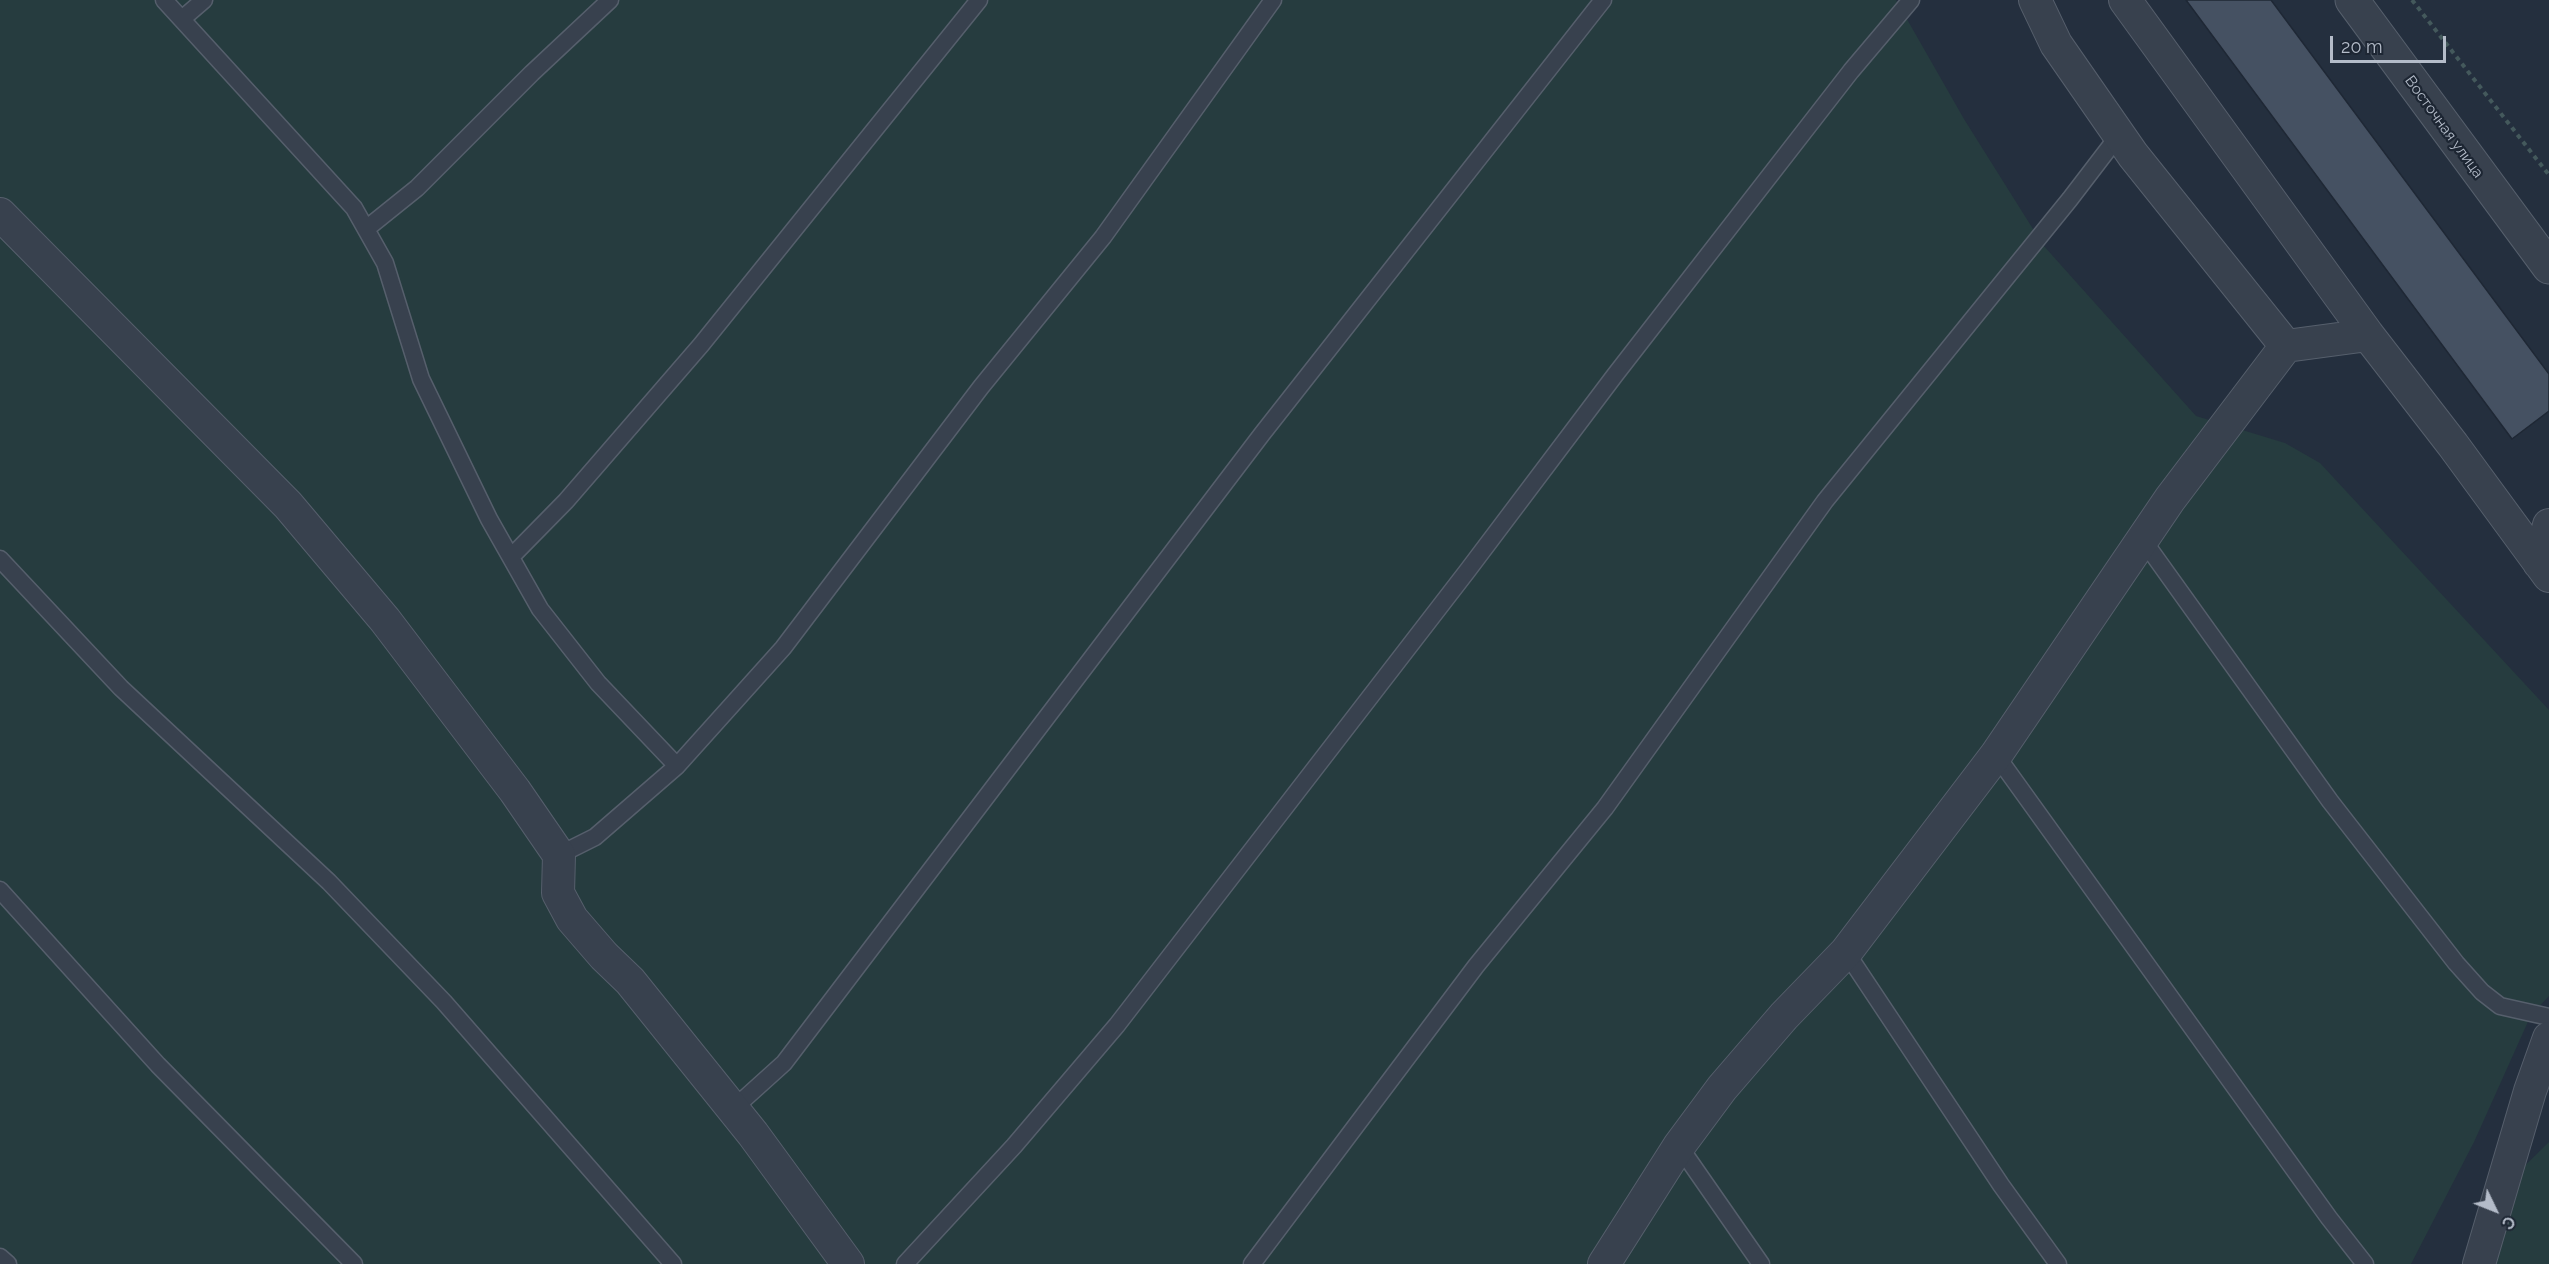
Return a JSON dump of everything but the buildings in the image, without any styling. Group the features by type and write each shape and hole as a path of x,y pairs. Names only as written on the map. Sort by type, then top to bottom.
{"street":[{"path":"2035,0 2056,44 2119,135 2286,346"},
{"path":"2125,0 2368,335 2453,445 2544,569"},
{"name":"Восточная улица","path":"2352,0 2549,267"},
{"path":"0,214 288,505 385,621 515,791 559,855 558,893 572,919 604,956 630,981 733,1109 848,1264"},
{"path":"1605,1264 1679,1146 1722,1088 1784,1016 1845,952 1996,755 2170,499 2286,346 2368,335"},
{"path":"2544,569 2549,525"},
{"path":"2479,1264 2530,1091 2549,1038"}],"lane":[{"path":"164,0 354,208 384,263 421,379 489,519 540,609 598,683 678,766"},
{"path":"182,19 204,0"},
{"path":"366,229 417,188 532,73 610,0"},
{"path":"511,557 566,501 702,345 979,0"},
{"path":"559,855 595,837 678,766 783,648 981,387 1103,237 1273,0"},
{"path":"733,1109 784,1063 1262,434 1603,0"},
{"path":"905,1264 1014,1146 1117,1025 1468,570 1615,375 1851,71 1911,0"},
{"path":"1252,1264 1476,966 1605,808 1825,501 2070,199 2119,135"},
{"path":"2143,540 2330,801 2456,963 2482,992 2500,1006 2549,1017"},
{"path":"0,559 121,688 329,882 444,1002 673,1264"},
{"path":"1996,755 2329,1218 2365,1264"},
{"path":"0,890 158,1065 354,1264"},
{"path":"1845,952 2001,1185 2058,1264"},
{"path":"1679,1146 1761,1264"},
{"path":"0,1257 8,1264"}],"path":[{"path":"2412,0 2549,175"}],"green space":[{"path":"0,0 1896,0 1964,119 2043,245 2196,416 2285,443 2320,463 2549,710 2549,996 2531,1015 2474,1142 2411,1264 0,1264"},
{"path":"2549,1142 2549,1264 2487,1264 2496,1194"}]}
